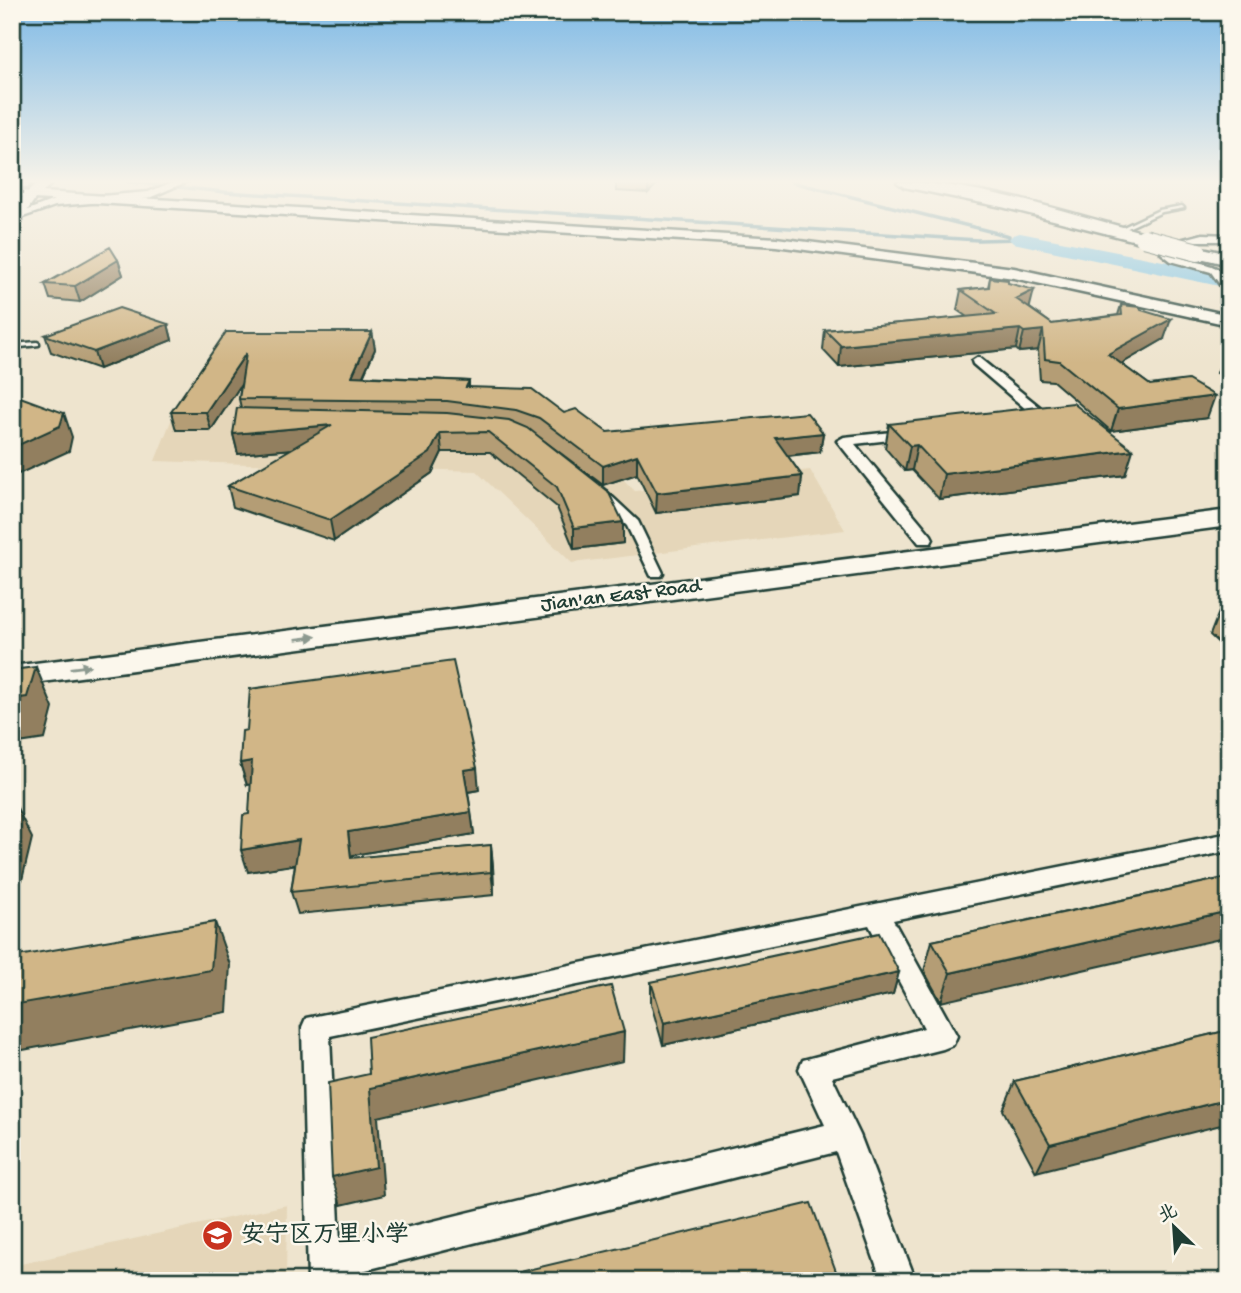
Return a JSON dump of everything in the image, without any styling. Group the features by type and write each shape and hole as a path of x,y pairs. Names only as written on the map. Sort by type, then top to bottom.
{"highway":[{"path":"1176,242 1229,252"},
{"path":"1202,249 1222,265"}],"main road":[{"path":"779,242 1014,273 1229,320"},
{"name":"Jian'an East Road","path":"12,654 1229,500"},
{"name":"Jian'an East Road","path":"12,676 1229,518"}],"street":[{"path":"1183,242 1166,253 1180,261 1222,265 1229,290"},
{"path":"978,361 1046,419 1019,422"},
{"path":"925,432 844,441 925,539"},
{"path":"596,490 633,524 656,573"},
{"path":"845,1135 325,1272 316,1027 1229,842"},
{"path":"876,914 943,1036 813,1069 845,1135 899,1281"}],"lane":[{"path":"12,346 37,344"}],"shaded area":[{"path":"430,392 541,398 635,491 810,470 845,530 572,563 476,471 155,461 182,393"},
{"name":"安宁区万里小学","path":"287,1205 286,1281 12,1281 12,1266"}],"building":[{"path":"110,247 118,260 75,286 45,284"},
{"path":"990,278 1008,280 1008,283 1034,290 1016,299 1052,324 1122,315 1121,305 1140,307 1141,310 1171,319 1108,354 1150,385 1188,380 1215,396 1118,409 1059,361 1045,359 1043,330 1024,332 1020,329 841,346 825,330 996,314 961,290 989,287"},
{"path":"119,308 168,324 94,352 45,335"},
{"path":"226,332 372,332 352,376 469,381 466,387 532,389 564,413 576,409 607,432 807,413 823,433 775,438 802,476 657,493 637,455 603,466 539,418 516,410 447,401 239,399 246,353 206,412 171,412"},
{"path":"12,394 64,413 60,426 12,448"},
{"path":"1073,403 1133,450 944,474 917,445 910,446 889,424"},
{"path":"237,408 447,413 509,420 528,428 608,491 623,522 574,528 557,487 488,432 440,433 430,453 330,520 228,486 332,425 233,434"},
{"path":"1229,606 1229,614 1221,607"},
{"path":"453,661 477,768 464,770 471,812 348,832 351,858 491,845 491,872 291,892 299,840 241,850 243,815 249,814 252,761 240,763 242,731 247,730 250,689"},
{"path":"36,667 27,697 12,699 12,670"},
{"path":"1229,877 1229,911 950,973 932,941"},
{"path":"215,922 211,970 12,1005 12,957"},
{"path":"879,933 899,972 664,1023 651,982"},
{"path":"611,986 624,1032 370,1088 376,1167 332,1177 328,1083 369,1074 367,1037"},
{"path":"1229,1030 1229,1099 1050,1144 1015,1081"},
{"path":"811,1203 837,1274 810,1281 481,1281"}],"waterway":[{"path":"1037,242 1229,281"}],"place":[{"name":"安宁区万里小学","path":"218,1236"}]}
